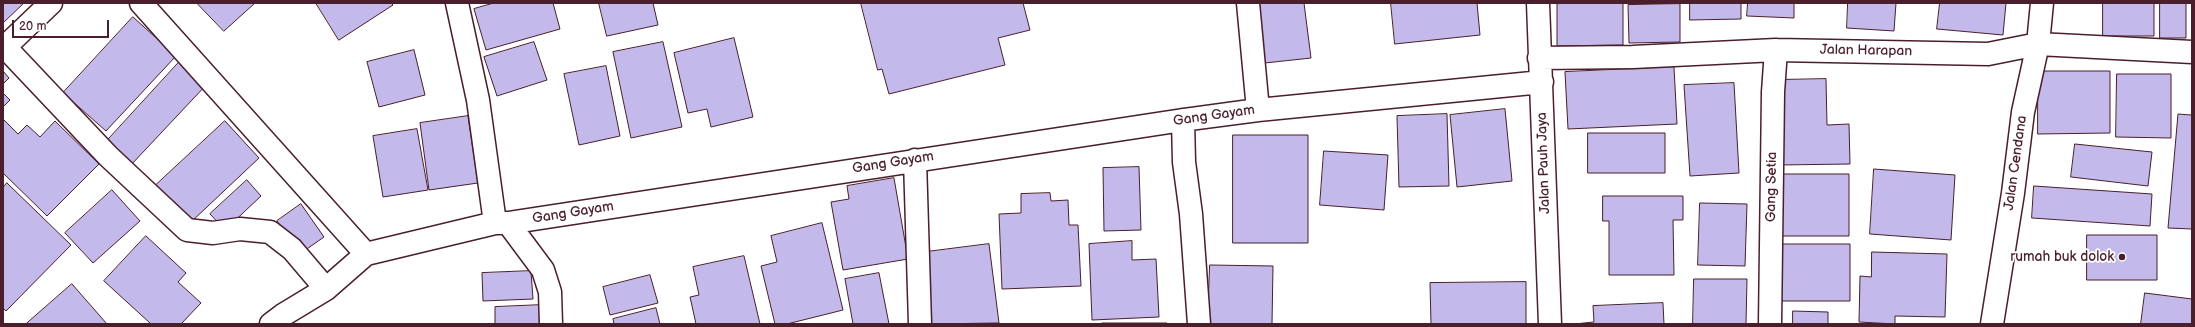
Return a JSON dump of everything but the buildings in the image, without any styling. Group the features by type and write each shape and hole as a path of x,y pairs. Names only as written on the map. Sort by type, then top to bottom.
{"street":[{"path":"51,3 4,45 108,156 187,230 213,233 240,229 270,232 292,249 326,289"},
{"path":"141,3 366,254"},
{"path":"457,3 478,100 501,223 543,270 550,292 551,324"},
{"path":"1248,3 1258,110"},
{"name":"Jalan Pauh Jaya","path":"1538,3 1550,324"},
{"name":"Jalan Cendana","path":"1992,324 2013,193 2023,112 2038,44 2042,3"},
{"name":"Jalan Harapan","path":"1539,58 1633,57 1776,50 1988,54 2038,44 2192,52"},
{"name":"Gang Setia","path":"1770,324 1773,92 1776,50"},
{"name":"Gang Gayam","path":"282,321 326,289 366,254 501,223 1183,120 1258,110 1542,82"},
{"path":"1183,120 1184,162 1191,214 1199,324"},
{"path":"915,160 920,324"}],"place":[{"name":"rumah buk dolok","path":"2122,257"}]}
